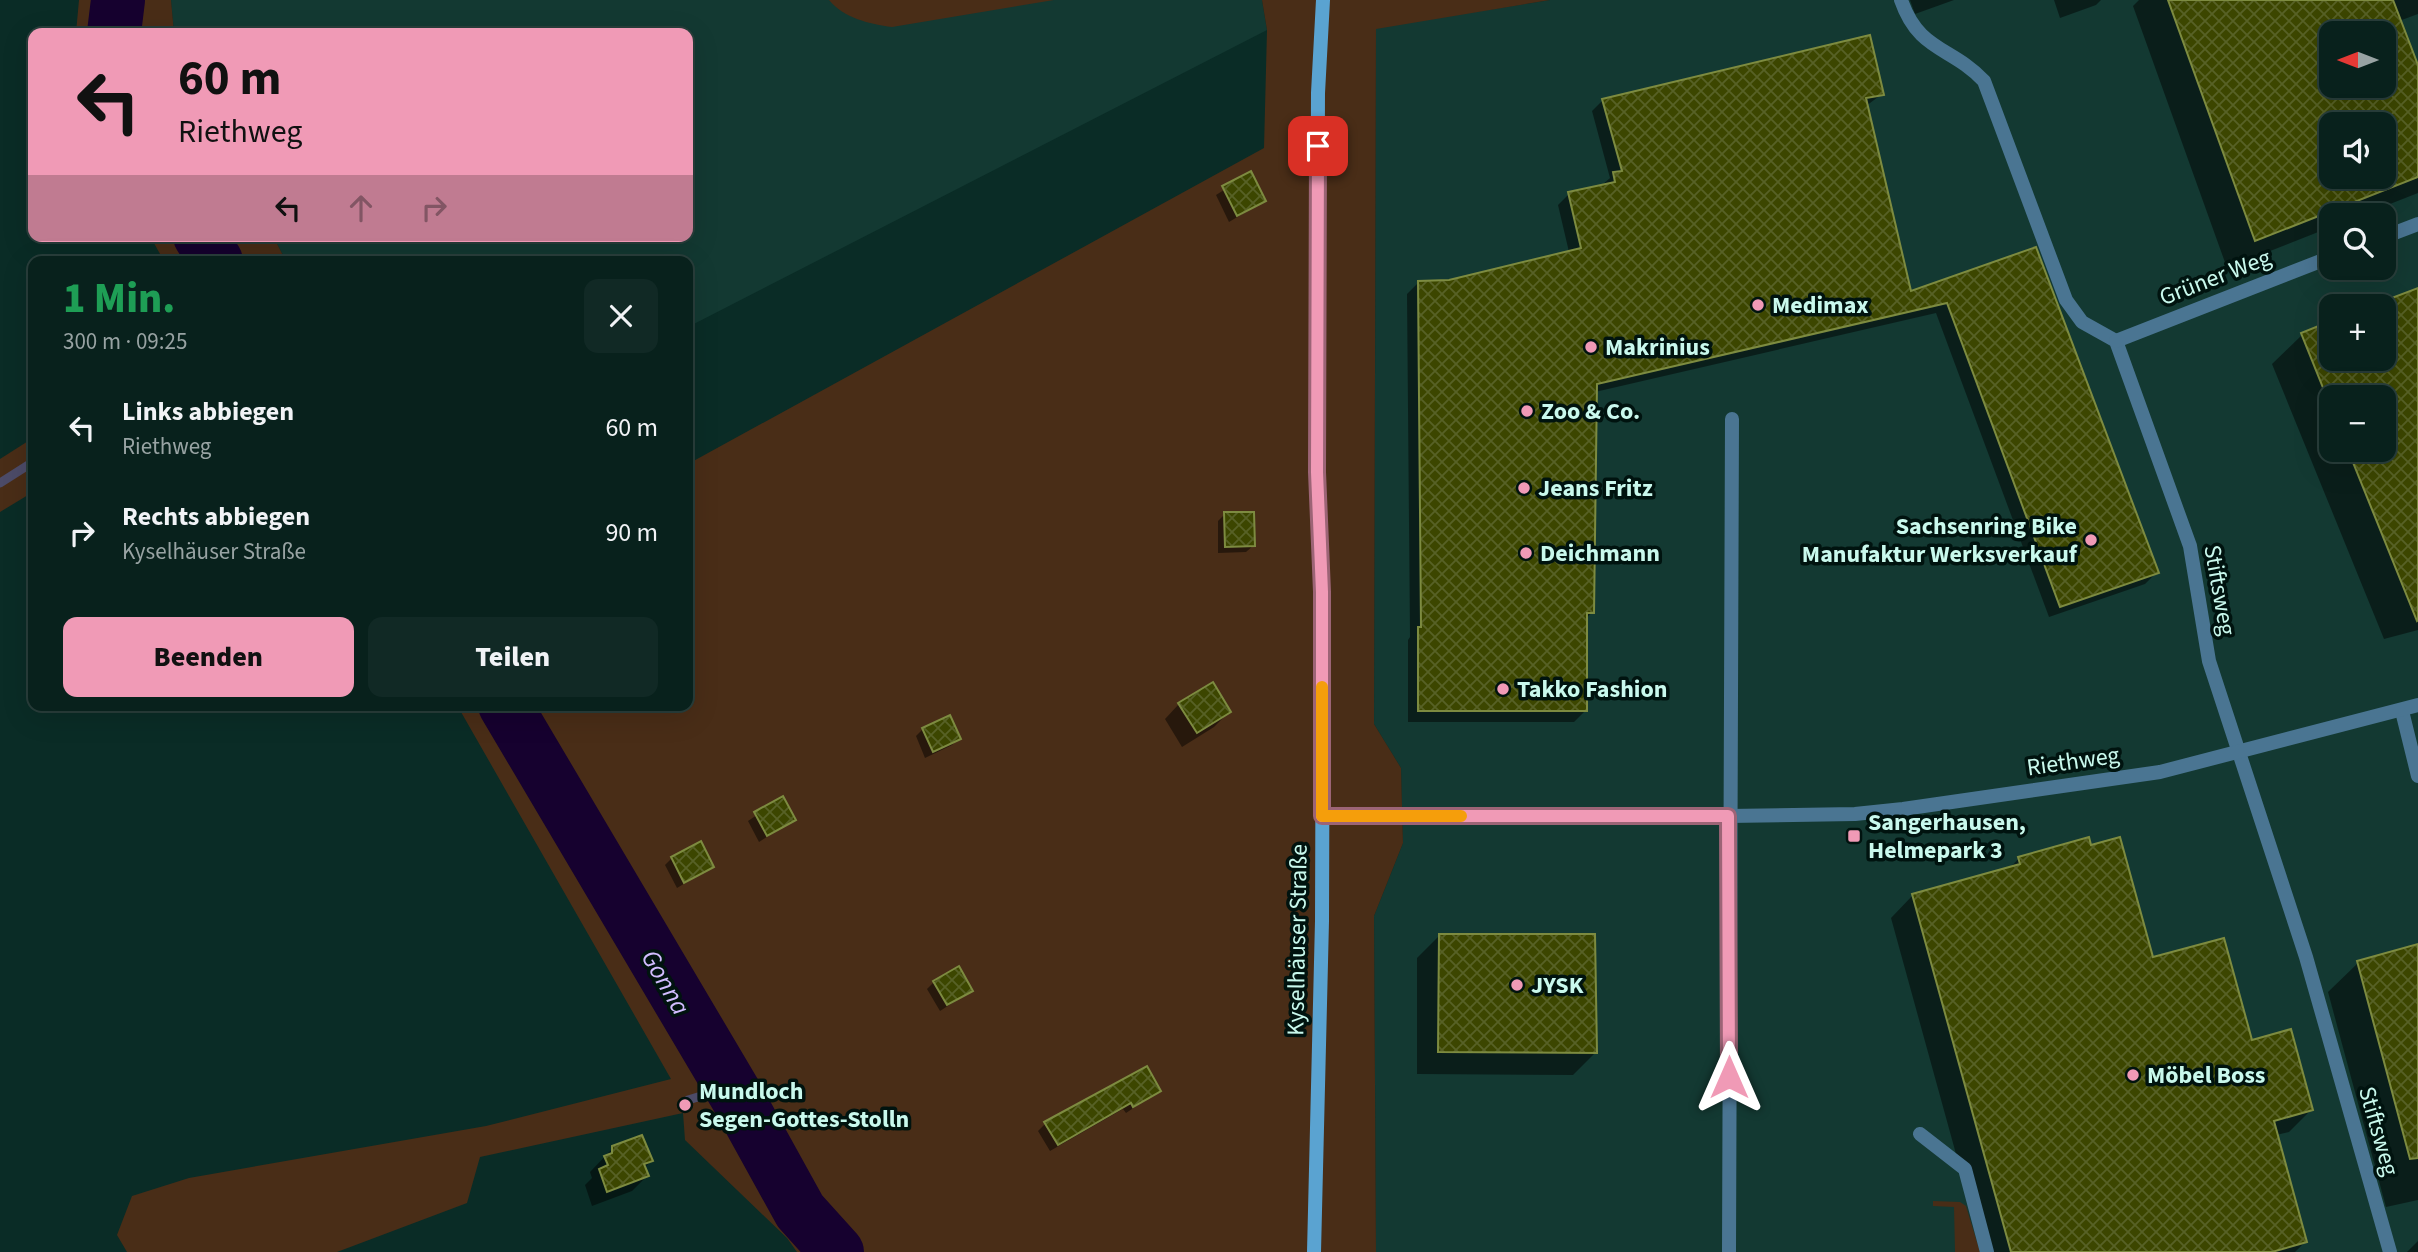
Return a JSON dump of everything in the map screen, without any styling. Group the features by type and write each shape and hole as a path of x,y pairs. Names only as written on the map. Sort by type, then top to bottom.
{"main road":[{"name":"Kyselhäuser Straße","path":"1314,1252 1322,816 1322,592 1317,472 1317,345 1318,93 1323,0"}],"street":[{"path":"1901,0 1908,18 1920,36 1971,67 1984,81 2066,300 2082,322 2116,341"},
{"path":"2396,232 2418,224"},
{"name":"Grüner Weg","path":"2116,341 2319,262"},
{"name":"Stiftsweg","path":"2116,341 2190,546 2209,661 2310,970 2390,1252"},
{"path":"1729,1252 1728,816 1733,712 1732,419"},
{"name":"Riethweg","path":"1322,816 1855,814 2160,772 2418,705"},
{"path":"2402,711 2418,776"},
{"path":"1920,1134 1965,1169 1987,1252"}],"shaded area":[{"path":"79,0 171,0 174,28 76,28"},
{"path":"171,0 1262,0 1267,30 693,324 693,256 283,256 276,242 693,242 693,28 174,28"},
{"path":"829,0 1054,0 892,27 858,19"},
{"path":"1262,0 1550,0 1376,29 1374,724 1401,768 1403,843 1374,916 1376,1252 797,1252 787,1238 685,1140 683,1113 480,1157 467,1203 337,1252 127,1252 117,1235 132,1196 189,1178 486,1126 671,1079 460,711 693,711 693,461 1264,148 1267,30"},
{"path":"1550,0 2418,0 2418,1252 1376,1252 1374,916 1403,843 1401,768 1374,724 1376,28"},
{"path":"153,242 276,242 283,256 161,256"},
{"path":"28,441 28,495 0,512 0,459"},
{"path":"1933,1201 1960,1202 1966,1206 1980,1252 1955,1252 1954,1207 1933,1206"}],"building":[{"path":"2168,0 2393,0 2418,65 2418,177 2396,186 2396,112 2319,112 2319,189 2387,189 2352,203 2319,203 2319,216 2255,241"},
{"path":"1870,35 1884,95 1866,98 1911,291 2036,247 2159,573 2060,607 1947,303 1597,384 1594,613 1587,613 1587,711 1418,711 1418,627 1421,627 1418,281 1449,280 1581,248 1568,192 1615,182 1613,172 1622,171 1602,99"},
{"path":"1251,171 1266,201 1237,216 1222,186"},
{"path":"2418,288 2417,621 2353,462 2396,462 2396,385 2322,385 2301,333 2319,326 2319,371 2396,371 2396,296"},
{"path":"1224,512 1254,512 1255,546 1225,547"},
{"path":"1213,682 1231,712 1197,733 1178,703"},
{"path":"950,715 961,739 933,752 922,728"},
{"path":"783,796 796,820 767,836 754,812"},
{"name":"Möbel Boss","path":"2089,837 2091,845 2120,837 2153,957 2224,938 2252,1040 2291,1029 2313,1110 2274,1121 2307,1242 2272,1252 2011,1252 1912,894 2020,864 2018,857"},
{"path":"701,841 714,867 684,883 671,857"},
{"name":"JYSK","path":"1439,934 1595,934 1597,1053 1438,1052"},
{"path":"2418,944 2418,1158 2410,1159 2357,961"},
{"path":"959,966 973,991 947,1005 933,981"},
{"path":"1147,1066 1161,1091 1133,1107 1131,1103 1058,1145 1044,1122"},
{"path":"642,1135 653,1161 644,1164 649,1176 607,1192 599,1169 608,1165 604,1156 612,1153 612,1146"}],"waterway":[{"name":"Gonna","path":"115,28 118,0"},
{"name":"Gonna","path":"204,242 213,256"},
{"path":"0,483 28,465"},
{"name":"Gonna","path":"509,711 737,1097 800,1211 837,1252"},
{"path":"688,1100 731,1087"}],"slow traffic":[{"path":"1322,687 1322,816 1461,816"}],"place":[{"name":"Medimax","path":"1758,305"},
{"name":"Makrinius","path":"1591,347"},
{"name":"Zoo & Co.","path":"1527,411"},
{"name":"Jeans Fritz","path":"1524,488"},
{"name":"Sachsenring Bike Manufaktur Werksverkauf","path":"2091,540"},
{"name":"Deichmann","path":"1526,553"},
{"name":"Takko Fashion","path":"1503,689"},
{"name":"Sangerhausen, Helmepark 3","path":"1854,836"},
{"name":"JYSK","path":"1517,985"},
{"name":"Möbel Boss","path":"2133,1075"},
{"name":"Mundloch Segen-Gottes-Stolln","path":"685,1105"}],"route":[{"path":"1318,146 1317,472 1321,523 1322,816 1728,816 1729,1077"}]}
